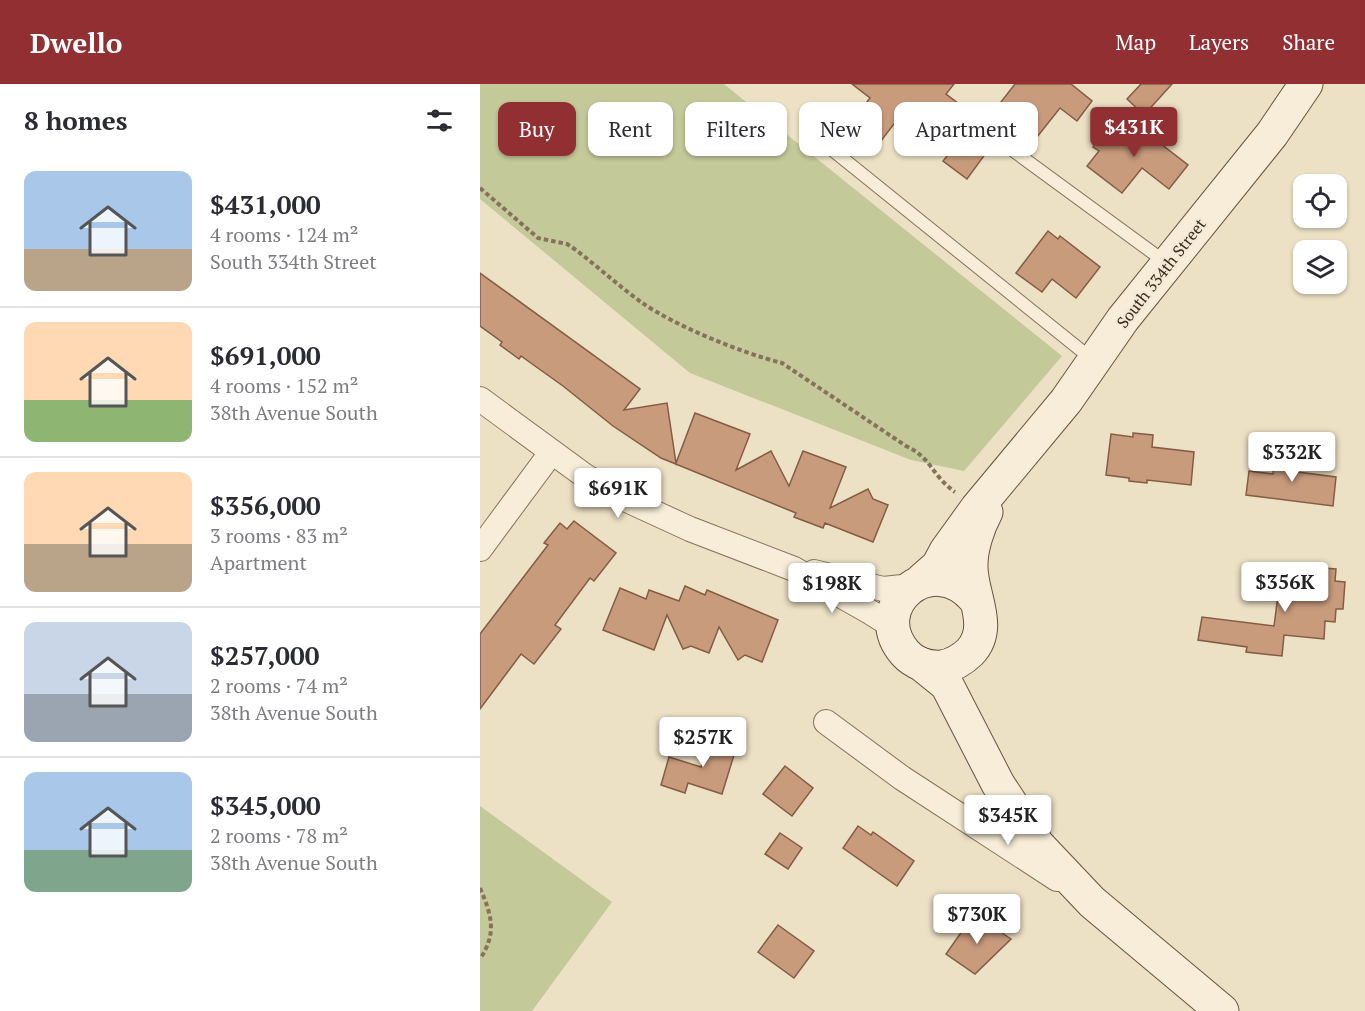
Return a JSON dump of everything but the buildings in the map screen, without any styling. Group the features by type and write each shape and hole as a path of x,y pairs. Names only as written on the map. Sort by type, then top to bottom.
{"street":[{"name":"South 334th Street","path":"917,583 938,566 977,508 1066,401 1124,318 1272,134 1306,84"},
{"path":"480,399 551,453 627,500 690,529 794,569 886,622 900,647 909,657 946,685 1014,810 1038,845 1092,902 1222,1011"},
{"path":"480,549 551,453"},
{"name":"South 334th Street","path":"974,598 970,564 975,541 982,519 1016,462"},
{"path":"794,569 835,576 884,589 945,579 957,583 974,598 980,610 981,624 979,637 973,649 970,669 971,701 981,749"},
{"path":"894,634 892,620 895,607 902,595 917,583"},
{"path":"921,664 932,667 955,663 973,649"},
{"path":"826,722 902,778 1092,902"}],"lane":[{"path":"840,156 1094,361"},
{"path":"1021,156 1168,264"}],"path":[{"path":"480,188 538,238 567,244 642,303 681,325 782,363 906,446 919,452 935,475 977,508"},
{"path":"480,888 491,918 491,939 480,959"}],"green space":[{"path":"480,84 724,84 746,102 685,102 685,156 787,156 787,135 799,144 799,156 813,156 1062,356 964,471 911,460 690,373 480,199"},
{"path":"480,806 612,902 532,1011 480,1011"}]}
